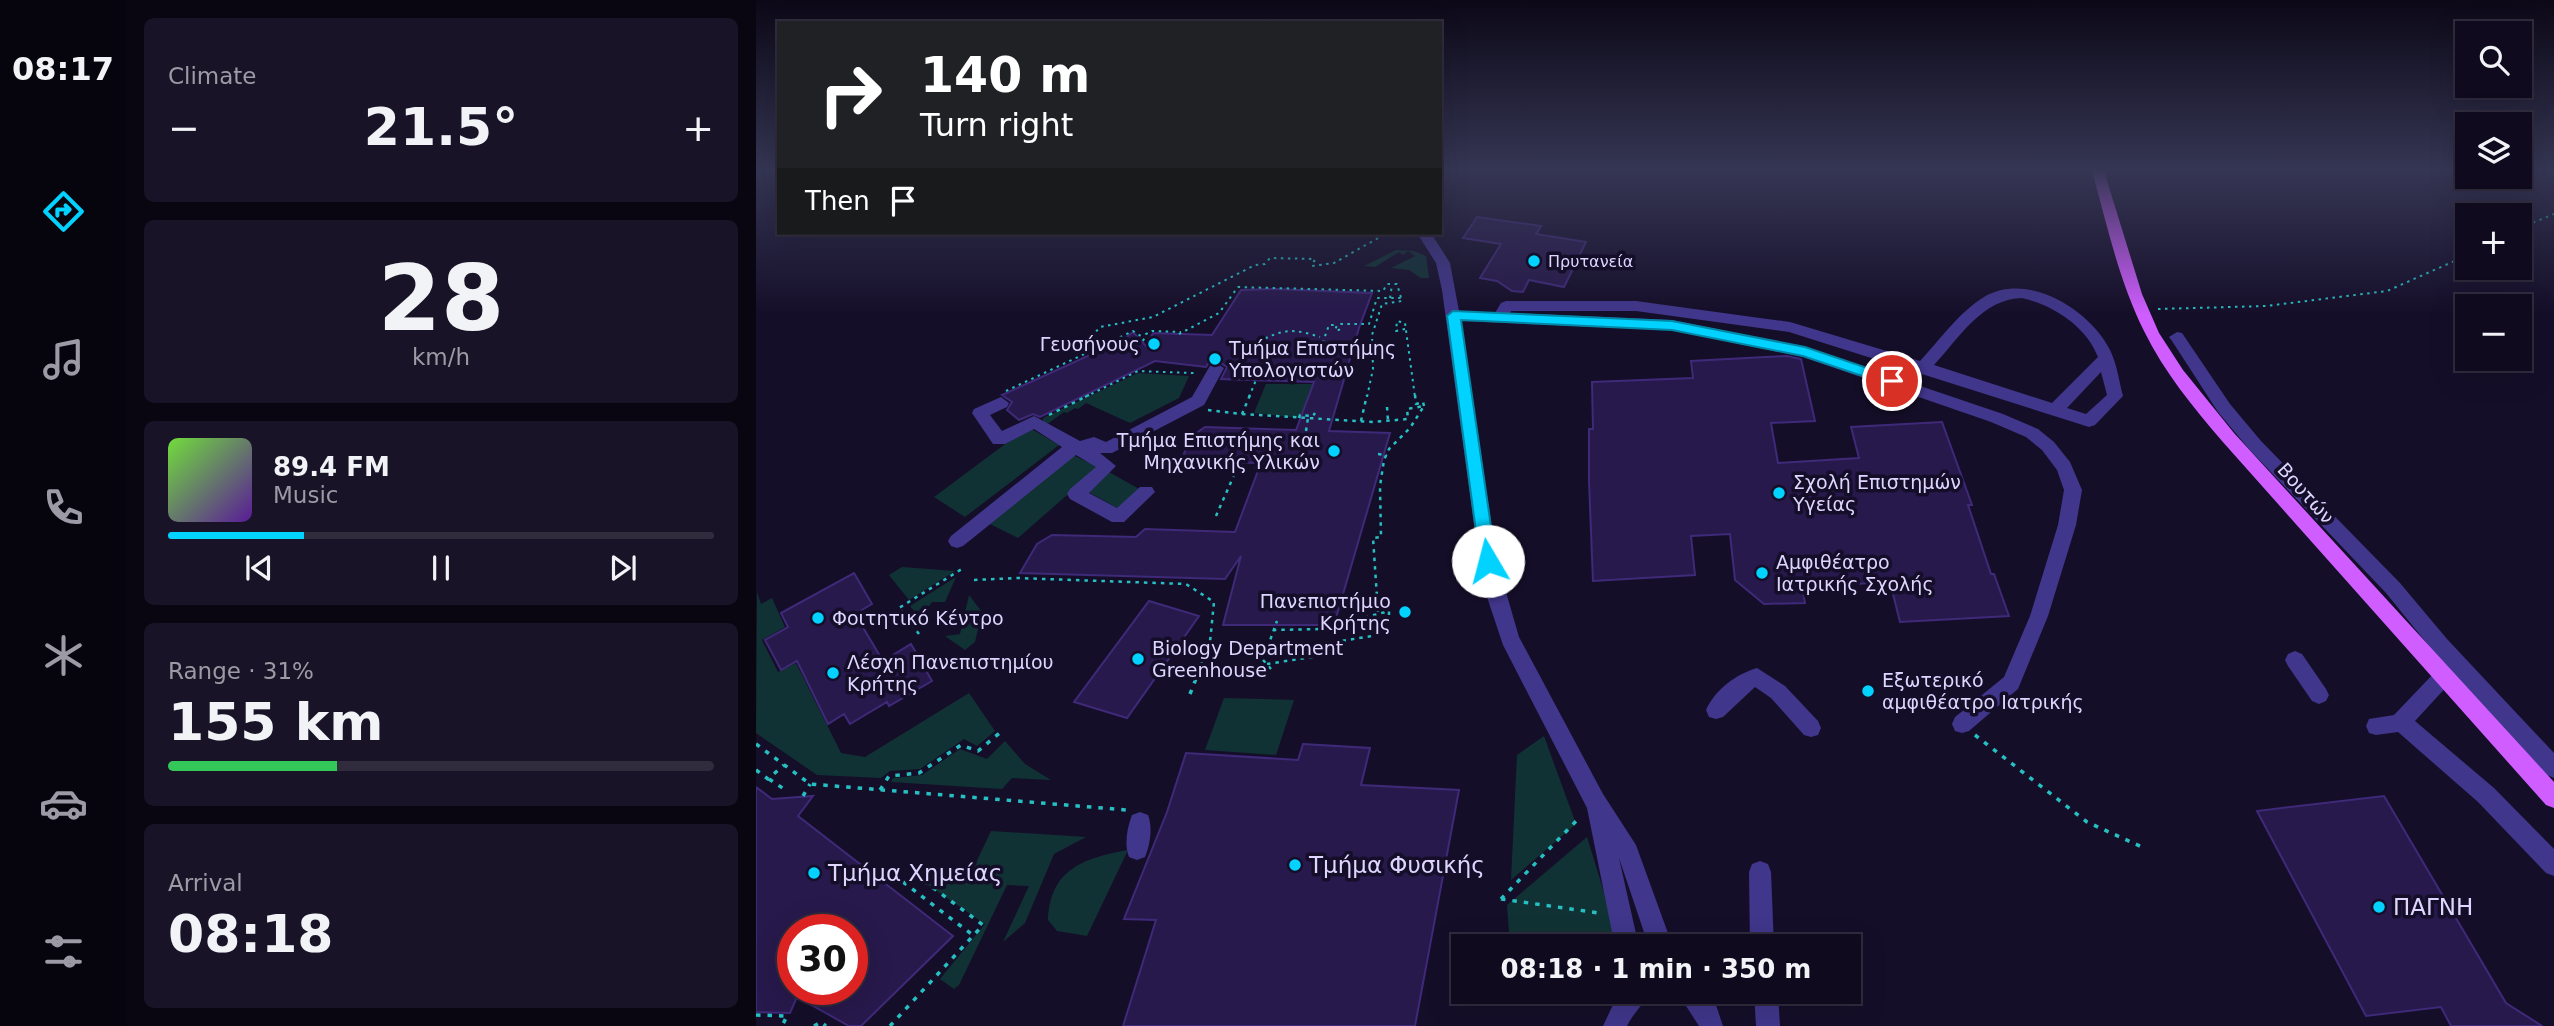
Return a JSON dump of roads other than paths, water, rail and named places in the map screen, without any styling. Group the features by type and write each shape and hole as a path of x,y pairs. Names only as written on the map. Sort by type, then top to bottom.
{"main road":[{"name":"Βουτών","path":"2113,219 2142,310 2164,353 2208,414 2554,798"}],"street":[{"path":"1425,235 1443,263 1488,561 1497,600 1510,639 1595,801 1628,853 1656,934"},
{"path":"1453,316 1674,318 1790,327 2089,421 2115,396 2101,345 2066,310 2050,300 2020,295 2000,296 1986,302 1923,368"},
{"path":"1674,318 1805,352 1997,418 2032,433 2048,446 2064,467 2073,490 2067,525 2039,616 2011,683 1962,724"},
{"path":"2177,337 2206,383 2255,445 2393,588 2440,645 2554,768"},
{"path":"2054,411 2105,359"},
{"path":"957,541 1065,452 1094,443 1106,449 1198,401 1216,368"},
{"path":"1000,399 980,413 999,440 1034,422 1108,467 1076,494 1118,517 1146,492"},
{"path":"2295,660 2319,695"},
{"path":"1716,710 1744,681 1756,677 1778,692 1811,728"},
{"path":"2376,726 2401,722 2443,677"},
{"path":"2401,722 2494,802 2554,865"},
{"path":"1595,801 1624,934"},
{"path":"1137,817 1138,849"},
{"path":"1760,872 1762,934"},
{"path":"1615,1026 1627,1004"},
{"path":"1700,1004 1706,1011 1711,1026"},
{"path":"1767,1004 1768,1026"}],"place":[{"name":"Πρυτανεία","path":"1534,261"},
{"name":"Γευσήνους","path":"1154,344"},
{"name":"Τμήμα Επιστήμης Υπολογιστών","path":"1215,359"},
{"name":"Τμήμα Επιστήμης και Μηχανικής Υλικών","path":"1334,451"},
{"name":"Σχολή Επιστημών Υγείας","path":"1779,493"},
{"name":"Αμφιθέατρο Ιατρικής Σχολής","path":"1762,573"},
{"name":"Πανεπιστήμιο Κρήτης","path":"1405,612"},
{"name":"Φοιτητικό Κέντρο","path":"818,618"},
{"name":"Biology Department Greenhouse","path":"1138,659"},
{"name":"Λέσχη Πανεπιστημίου Κρήτης","path":"833,673"},
{"name":"Εξωτερικό αμφιθέατρο Ιατρικής","path":"1868,691"},
{"name":"Τμήμα Φυσικής","path":"1295,865"},
{"name":"Τμήμα Χημείας","path":"814,873"},
{"name":"ΠΑΓΝΗ","path":"2379,907"}]}
